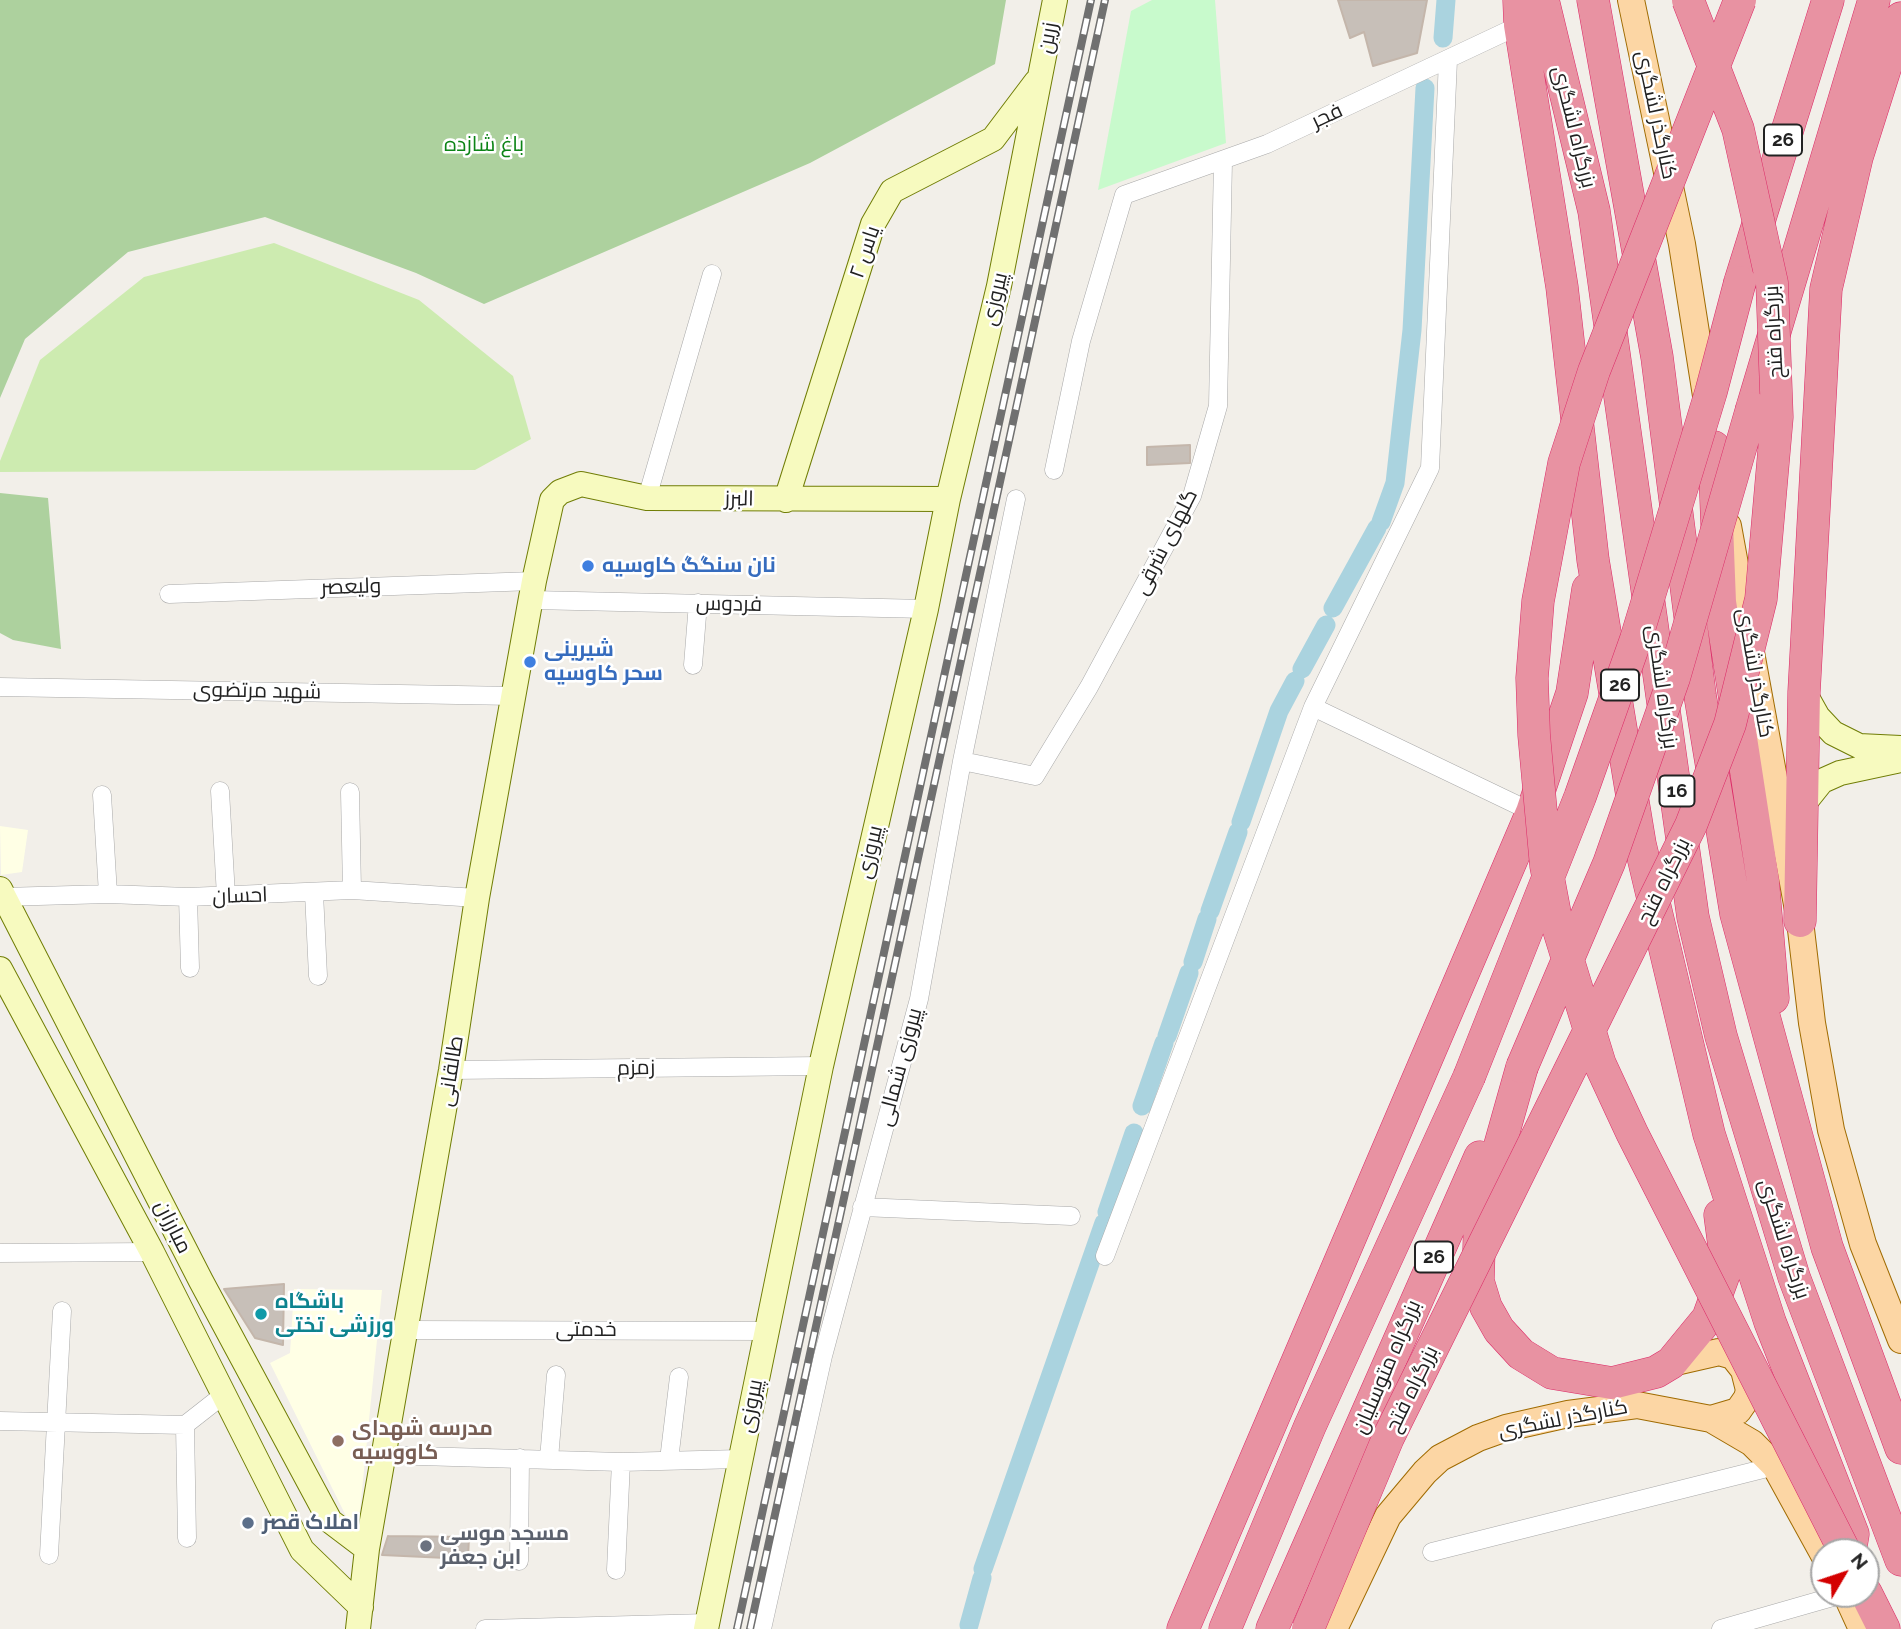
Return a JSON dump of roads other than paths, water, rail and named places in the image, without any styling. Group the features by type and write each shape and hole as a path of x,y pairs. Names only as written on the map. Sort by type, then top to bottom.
{"highway":[{"name":"بزرگراه لشگری","path":"1543,0 1594,211 1693,917 1721,1036 1794,1277 1901,1560"},
{"name":"بزرگراه لشگری","path":"1592,0 1657,357 1700,695 1736,914 1827,1247 1901,1448"},
{"name":"بزرگراه فتح","path":"1308,1629 1388,1438 1691,825 1730,724 1761,599 1777,417 1772,283 1738,129 1688,0"},
{"path":"1740,0 1594,371 1564,463 1538,601 1532,678 1534,735 1546,866 1557,924 1600,1064 1638,1145 1841,1538"},
{"path":"1815,37 1820,0"},
{"name":"26","path":"1815,37 1828,0"},
{"name":"26","path":"1522,1067 1609,863 1674,678 1874,0"},
{"path":"1519,13 1562,287 1593,560 1640,844 1709,1134 1770,1322 1853,1534 1852,1538"},
{"path":"1801,921 1804,692 1826,289 1857,157 1901,18"},
{"name":"بزرگراه متوسلیان","path":"1225,1629 1310,1426 1468,1077 1580,797 1636,639 1815,37"},
{"path":"1714,447 1720,602 1763,881 1781,1083"},
{"path":"1183,1629 1532,812 1572,693 1593,560"},
{"path":"1522,1067 1479,1216 1478,1280 1486,1307 1499,1330 1521,1354 1552,1373 1612,1383 1656,1372 1671,1363 1708,1318 1724,1274 1725,1253 1709,1134"},
{"name":"بزرگراه متوسلیان","path":"1272,1629 1428,1270 1522,1067"}],"main road":[{"name":"کنارگذر لشگری","path":"1631,0 1682,244 1714,447 1801,921 1812,1023 1831,1129 1863,1244 1901,1340"},
{"path":"1671,1363 1719,1352 1733,1356 1744,1370 1749,1390 1747,1398 1738,1411 1711,1419"},
{"name":"کنارگذر لشگری","path":"1334,1629 1388,1516 1408,1489 1440,1458 1506,1428 1568,1414 1637,1405 1711,1419 1752,1443 1774,1466 1814,1538"}],"street":[{"name":"زرین","path":"1041,76 1055,0"},
{"name":"فجر","path":"1054,470 1085,328 1121,200 1129,192 1267,144 1448,60 1519,13"},
{"path":"1105,1256 1313,707 1430,468 1448,60"},
{"name":"پیروزی","path":"707,1626 821,1066 926,608 948,499 999,286 1041,76"},
{"name":"یاس ۲","path":"786,500 873,224 892,191 993,139 1041,76"},
{"name":"گلهای شرقی","path":"962,761 1030,777 1037,773 1089,687 1192,496 1218,405 1223,161"},
{"path":"647,498 712,274"},
{"name":"البرز","path":"548,514 552,500 560,492 581,484 647,498 948,499"},
{"name":"پیروزی شمالی","path":"762,1629 823,1356 919,999 962,761 1016,499"},
{"name":"طالقانی","path":"359,1618 367,1549 386,1455 477,898 548,514"},
{"name":"فردوس","path":"533,590 698,603 926,608"},
{"name":"ولیعصر","path":"169,594 533,590"},
{"path":"693,665 698,603"},
{"name":"شهید مرتضوی","path":"0,687 514,696"},
{"path":"1804,692 1818,717 1833,733 1859,746 1901,748"},
{"path":"1313,707 1532,812"},
{"path":"1802,806 1822,781 1840,774 1901,760"},
{"path":"220,790 226,896"},
{"path":"350,792 352,890"},
{"path":"102,795 108,894"},
{"name":"احسان","path":"1,894 188,897 352,890 477,898"},
{"path":"314,893 318,975"},
{"name":"مبارزان","path":"1,894 201,1281 330,1521 367,1549"},
{"path":"188,897 190,968"},
{"name":"مبارزان","path":"0,969 152,1252 222,1396 302,1550 359,1618"},
{"name":"زمزم","path":"451,1070 821,1066"},
{"path":"862,1207 1071,1216"},
{"path":"0,1253 152,1252"},
{"path":"49,1555 62,1311"},
{"name":"خدمتی","path":"407,1330 766,1331"},
{"path":"549,1459 556,1375"},
{"path":"669,1460 679,1377"},
{"path":"0,1421 185,1425 222,1396"},
{"path":"185,1425 187,1538"},
{"path":"386,1455 621,1462 740,1459"},
{"path":"519,1561 520,1458"},
{"path":"616,1570 621,1462"},
{"path":"1432,1552 1774,1466"},
{"path":"302,1550 330,1521"},
{"path":"1721,1629 1856,1608"},
{"path":"485,1629 707,1626"}],"waterway":[{"path":"1443,38 1446,0"},
{"path":"1381,522 1395,483 1412,330 1425,88"},
{"path":"1333,608 1377,528"},
{"path":"1302,669 1326,625"},
{"path":"1241,822 1279,711 1295,681"},
{"path":"1210,911 1238,832"},
{"path":"1193,962 1207,919"},
{"path":"1167,1036 1189,973"},
{"path":"1142,1106 1164,1043"},
{"path":"1107,1212 1134,1133"},
{"path":"983,1569 1104,1223"},
{"path":"969,1625 982,1578"}],"railway":[{"path":"737,1629 1091,0"},
{"path":"750,1629 1105,0"}],"place":[{"name":"نان سنگگ کاوسیه","path":"588,566"},
{"name":"شیرینی سحر کاوسیه","path":"530,662"},
{"name":"باشگاه ورزشی تختی","path":"261,1314"},
{"name":"مدرسه شهدای کاووسیه","path":"338,1441"},
{"name":"املاک قصر","path":"248,1523"},
{"name":"مسجد موسی ابن جعفر","path":"426,1546"}],"park label":[{"name":"باغ شازده","path":"484,145"}]}
